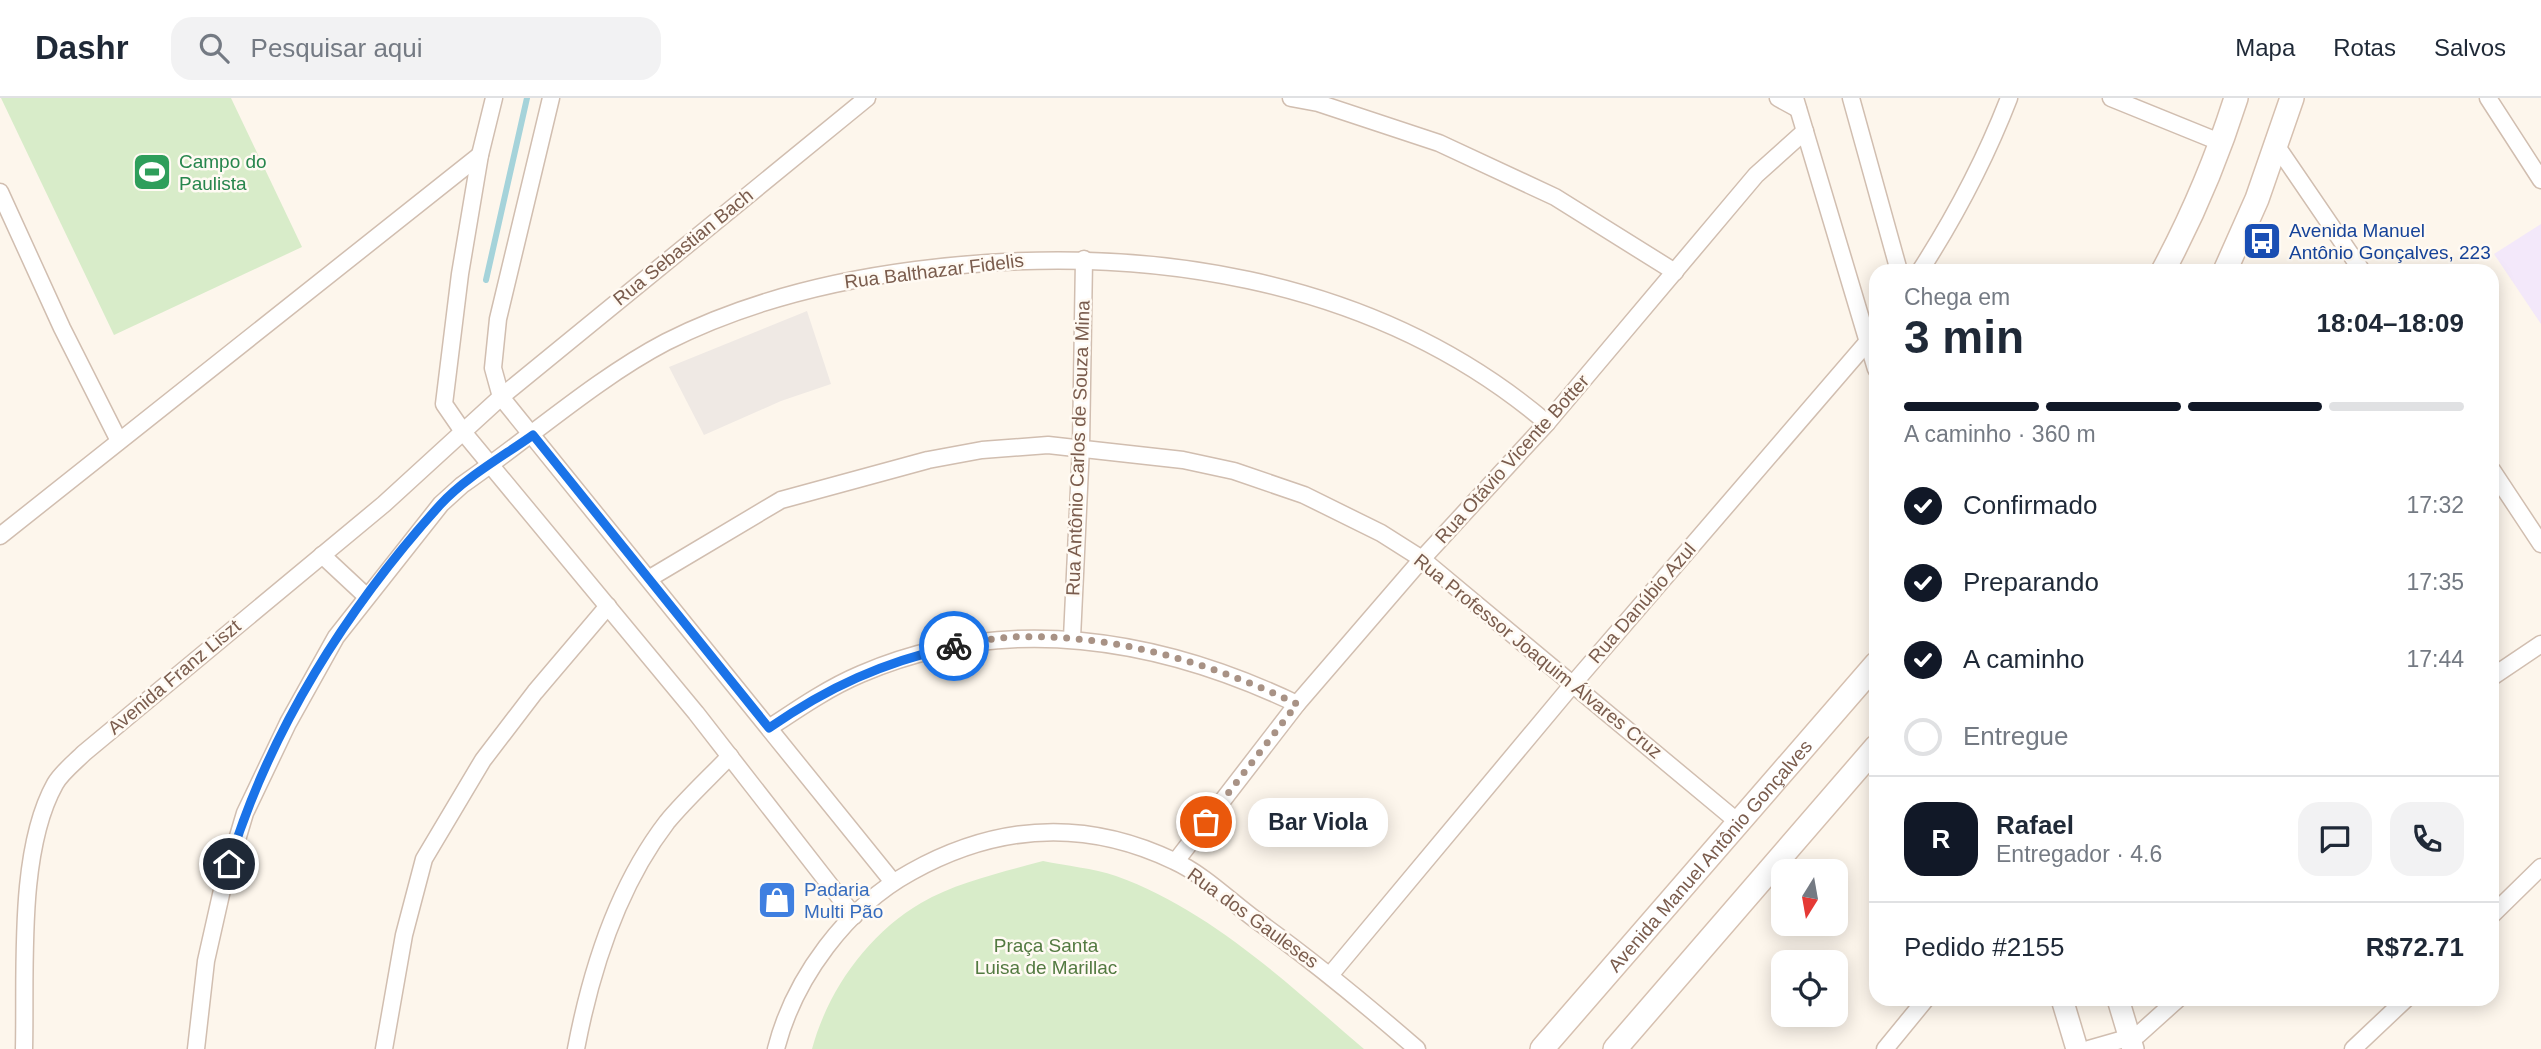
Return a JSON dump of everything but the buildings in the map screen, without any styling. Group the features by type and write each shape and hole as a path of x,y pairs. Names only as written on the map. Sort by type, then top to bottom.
{"main road":[{"path":"2167,264 2186,227 2222,143 2236,98"},
{"path":"2228,264 2292,98"},
{"name":"Avenida Manuel Antônio Gonçalves","path":"1542,1049 1869,672"},
{"path":"1615,1049 1869,755"}],"street":[{"path":"494,98 480,155 444,404 464,433 493,464 730,756 854,916"},
{"path":"551,98 498,319 493,368 501,397 650,578 893,882"},
{"name":"Rua Sebastian Bach","path":"501,397 867,98"},
{"path":"1292,98 1318,103 1438,142 1555,197 1675,272"},
{"path":"1777,98 1797,104 1869,328"},
{"path":"1851,98 1897,264"},
{"path":"1924,264 1959,210 1990,147 2009,98"},
{"path":"2111,98 2222,143"},
{"path":"2488,98 2541,180"},
{"name":"Rua Otávio Vicente Botter","path":"1175,861 1297,704 1422,559 1547,423 1756,175 1805,131"},
{"path":"2276,145 2357,264"},
{"path":"0,536 480,155"},
{"path":"0,192 62,328 119,441"},
{"name":"Rua Balthazar Fidelis","path":"196,1049 206,961 222,890 245,813 336,636 440,504 619,371 667,342 746,309 838,282 1007,260 1084,258 1205,271 1348,308 1427,342 1510,391 1547,423"},
{"name":"Rua Antônio Carlos de Souza Mina","path":"1072,638 1084,258"},
{"name":"Rua Danúbio Azul","path":"1331,974 1573,684 1869,340"},
{"name":"Avenida Franz Liszt","path":"24,1049 29,860 39,821 56,782 84,753 322,555 464,433 501,397"},
{"name":"Rua Professor Joaquim Álvares Cruz","path":"650,578 781,500 928,460 982,450 1048,445 1080,446 1183,460 1234,471 1314,499 1422,559 1738,822"},
{"path":"2499,481 2541,544"},
{"path":"322,555 366,596"},
{"path":"384,1049 404,935 424,859 483,760 535,692 608,606"},
{"path":"769,728 816,696 897,659 953,646 1011,637 1072,638 1143,650 1212,667 1297,704"},
{"path":"2499,672 2541,644"},
{"path":"576,1049 583,1013 608,930 622,898 667,822 730,756"},
{"name":"Rua dos Gauleses","path":"776,1049 812,967 854,916 893,882 935,858 983,841 1023,833 1061,830 1100,835 1175,861 1331,974 1417,1049"},
{"path":"2499,908 2541,867"},
{"path":"1885,1049 1920,1006"},
{"path":"2065,1006 2077,1049"},
{"path":"2120,1006 2131,1044"},
{"path":"2089,1049 2131,1044 2171,1006"},
{"path":"2353,1049 2399,1006"}],"shaded area":[{"path":"2541,224 2541,324 2494,254"},
{"path":"807,311 831,384 781,401 704,435 669,367"}],"green space":[{"name":"Campo do Paulista","path":"1,98 231,98 302,247 114,335"},
{"name":"Praça Santa Luisa de Marillac","path":"1043,861 1116,876 1184,908 1248,951 1364,1049 812,1049 828,1006 853,965 867,947 902,916 950,889"}],"waterway":[{"path":"486,280 527,98"}],"way so far":[{"path":"954,646 1011,637 1072,638 1143,650 1212,667 1297,704 1206,822"}],"place":[{"name":"Campo do Paulista","path":"152,172"},
{"name":"Avenida Manuel Antônio Gonçalves, 223","path":"2262,241"},
{"name":"Bar Viola","path":"1206,822"},
{"name":"Padaria Multi Pão","path":"777,900"}],"route":[{"path":"229,864 245,813 288,723 336,636 440,504 462,485 533,435 769,728 816,696 859,674 897,659 954,646"}]}
